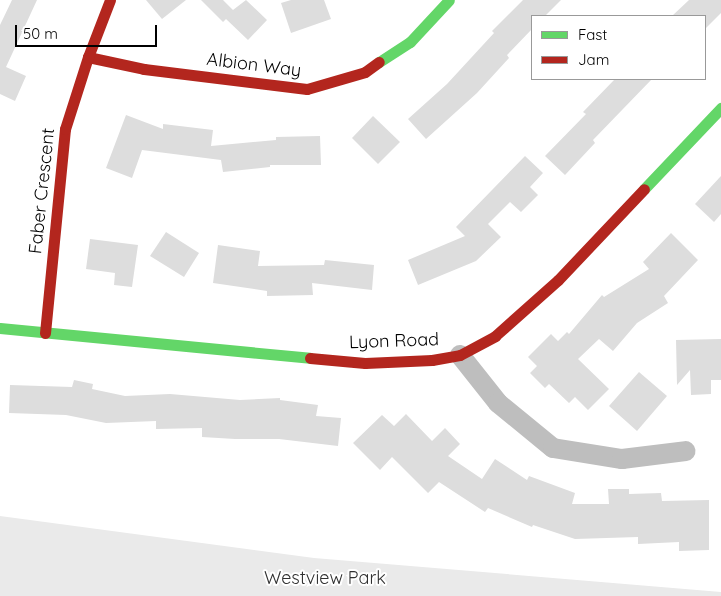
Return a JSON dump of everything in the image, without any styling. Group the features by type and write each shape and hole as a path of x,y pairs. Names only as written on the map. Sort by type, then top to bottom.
{"street":[{"name":"Faber Crescent","path":"45,333 65,130 88,57 110,0"},
{"name":"Albion Way","path":"88,57 144,69 306,90 365,72 410,42 449,0"},
{"name":"Lyon Road","path":"0,328 365,363 432,360 460,355 495,336 558,280 721,108"},
{"path":"460,355 498,404 553,448 622,459 686,451"}],"green space":[{"name":"Westview Park","path":"0,516 314,558 721,592 721,596 0,596"}],"building":[{"path":"12,0 37,0 6,67 26,76 15,101 0,94 0,25"},
{"path":"146,0 186,0 162,19"},
{"path":"201,0 223,0 233,10 246,0 267,20 248,40 226,19 223,22"},
{"path":"291,0 324,0 331,19 291,33 281,3"},
{"path":"523,0 561,0 546,15 531,15 531,30 507,55 509,58 477,93 426,139 408,119 447,84 494,33 492,31"},
{"path":"689,0 721,0 721,13 706,28 706,15 673,15"},
{"path":"614,80 651,80 593,140 595,143 565,175 545,156 586,114 583,112"},
{"path":"126,115 163,129 163,124 213,130 211,146 276,140 276,137 320,136 321,165 270,165 270,167 223,172 221,160 142,150 132,178 106,168"},
{"path":"373,116 400,142 378,164 352,138"},
{"path":"525,156 543,173 530,187 538,195 521,212 510,202 488,224 501,237 476,261 418,285 408,260 465,236 456,227"},
{"path":"721,176 721,214 714,222 695,204"},
{"path":"166,232 199,253 184,277 150,256"},
{"path":"671,233 698,260 664,296 668,303 637,323 613,351 599,339 578,359 609,389 588,410 575,397 569,403 549,384 545,388 530,373 537,366 528,357 551,334 558,341 567,332 569,334 602,295 604,297 649,269 643,262"},
{"path":"90,239 138,245 132,287 114,285 115,273 86,269"},
{"path":"218,245 260,251 258,266 324,265 325,260 374,265 372,290 312,283 313,295 267,296 267,291 213,283"},
{"path":"721,339 721,380 711,380 711,394 691,395 690,370 677,385 676,340"},
{"path":"639,372 667,396 637,431 609,406"},
{"path":"74,380 93,384 92,389 125,396 170,394 240,400 280,398 280,400 318,405 316,416 341,418 338,446 279,439 202,437 202,428 156,429 156,421 106,423 66,415 9,413 10,385 72,387"},
{"path":"406,414 432,441 445,428 460,444 448,456 482,479 495,459 527,480 529,476 575,493 572,504 609,504 608,489 629,489 629,494 661,493 662,501 709,500 709,550 679,551 679,542 638,544 638,537 575,539 533,525 532,527 488,508 485,512 439,482 428,493 392,457 380,470 353,443 382,415 394,426"}],"traffic: fast":[{"path":"379,62 410,42 449,0"},
{"path":"644,189 721,108"},
{"path":"0,328 310,358"}],"traffic: jam":[{"path":"45,333 65,129 88,57 110,0"},
{"path":"88,57 144,69 307,89 365,72 379,62"},
{"path":"310,358 365,363 432,360 460,355 495,336 558,280 644,189"}]}
